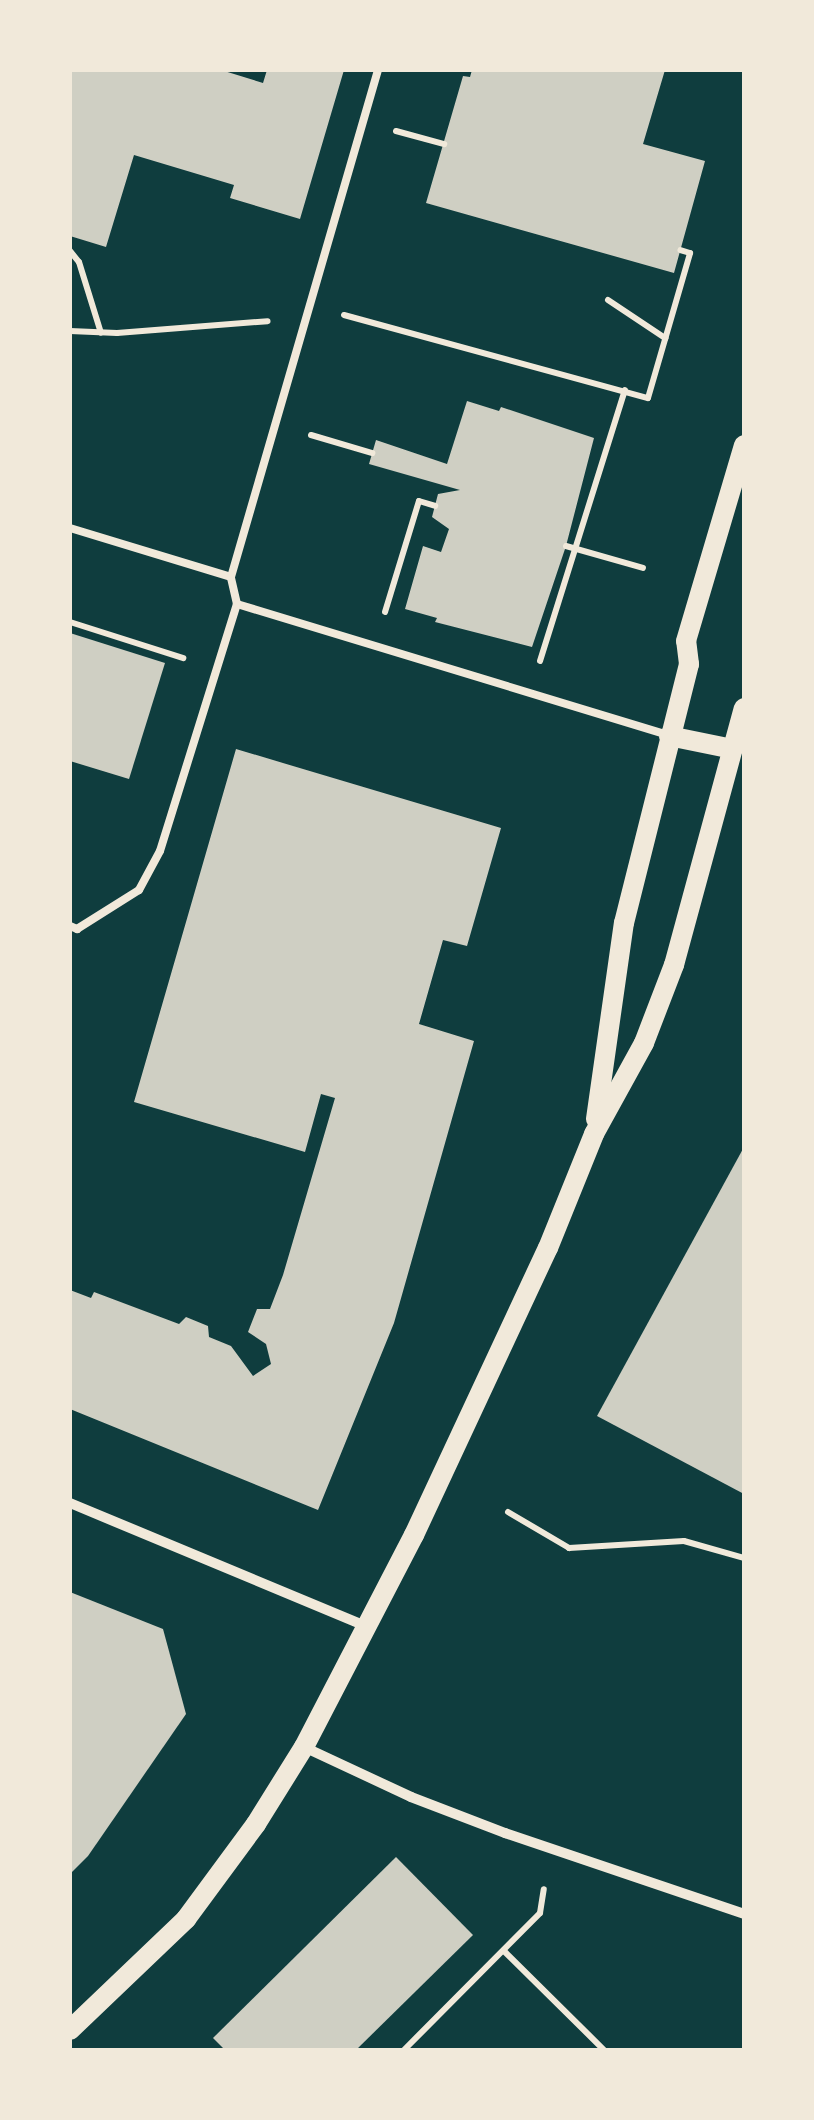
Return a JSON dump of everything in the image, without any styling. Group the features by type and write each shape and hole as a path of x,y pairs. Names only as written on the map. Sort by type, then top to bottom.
{"main road":[{"path":"594,1134 624,923 689,664 686,640 744,445"},
{"path":"70,2030 186,1919 256,1824 304,1746 432,1500 501,1352 594,1134 644,1044 674,965 738,749 744,708"},
{"path":"669,736 738,749"}],"street":[{"path":"70,1503 366,1626"},
{"path":"304,1746 411,1796 506,1833 744,1914"}],"lane":[{"path":"70,926 77,929 139,890 160,851 238,604 231,577 273,424 366,123 378,70"},
{"path":"70,528 231,577"},
{"path":"238,604 669,736"}],"path":[{"path":"366,123 444,144"},
{"path":"70,331 237,327 333,312 648,398 690,252 680,250"},
{"path":"70,251 79,262 101,333"},
{"path":"608,300 665,338"},
{"path":"529,695 625,390"},
{"path":"273,424 372,453"},
{"path":"374,646 419,501 435,506"},
{"path":"566,546 644,568"},
{"path":"70,622 216,668"},
{"path":"508,1512 569,1548 684,1541 744,1558"},
{"path":"404,2050 540,1914 544,1889"},
{"path":"505,1952 604,2050"}],"building":[{"path":"70,70 221,70 263,83 267,70 344,70 300,219 230,198 234,185 134,155 106,247 70,236"},
{"path":"472,70 665,70 643,144 705,161 674,273 426,203 463,76 470,77"},
{"path":"467,401 499,411 501,407 594,438 566,546 532,647 435,622 437,618 405,609 423,546 441,552 449,529 432,517 438,494 460,490 369,464 376,440 447,464"},
{"path":"70,633 165,663 129,779 70,761"},
{"path":"236,749 501,828 467,946 443,940 419,1024 474,1041 394,1323 318,1510 70,1409 70,1290 91,1298 94,1292 179,1324 186,1317 208,1326 209,1337 231,1346 253,1376 271,1364 266,1344 248,1332 257,1309 270,1309 283,1275 335,1098 321,1094 305,1152 134,1102"},
{"path":"744,1147 744,1494 597,1416"},
{"path":"70,1592 163,1629 186,1714 88,1856 70,1874"},
{"path":"396,1857 473,1935 356,2050 225,2050 213,2038"}]}
